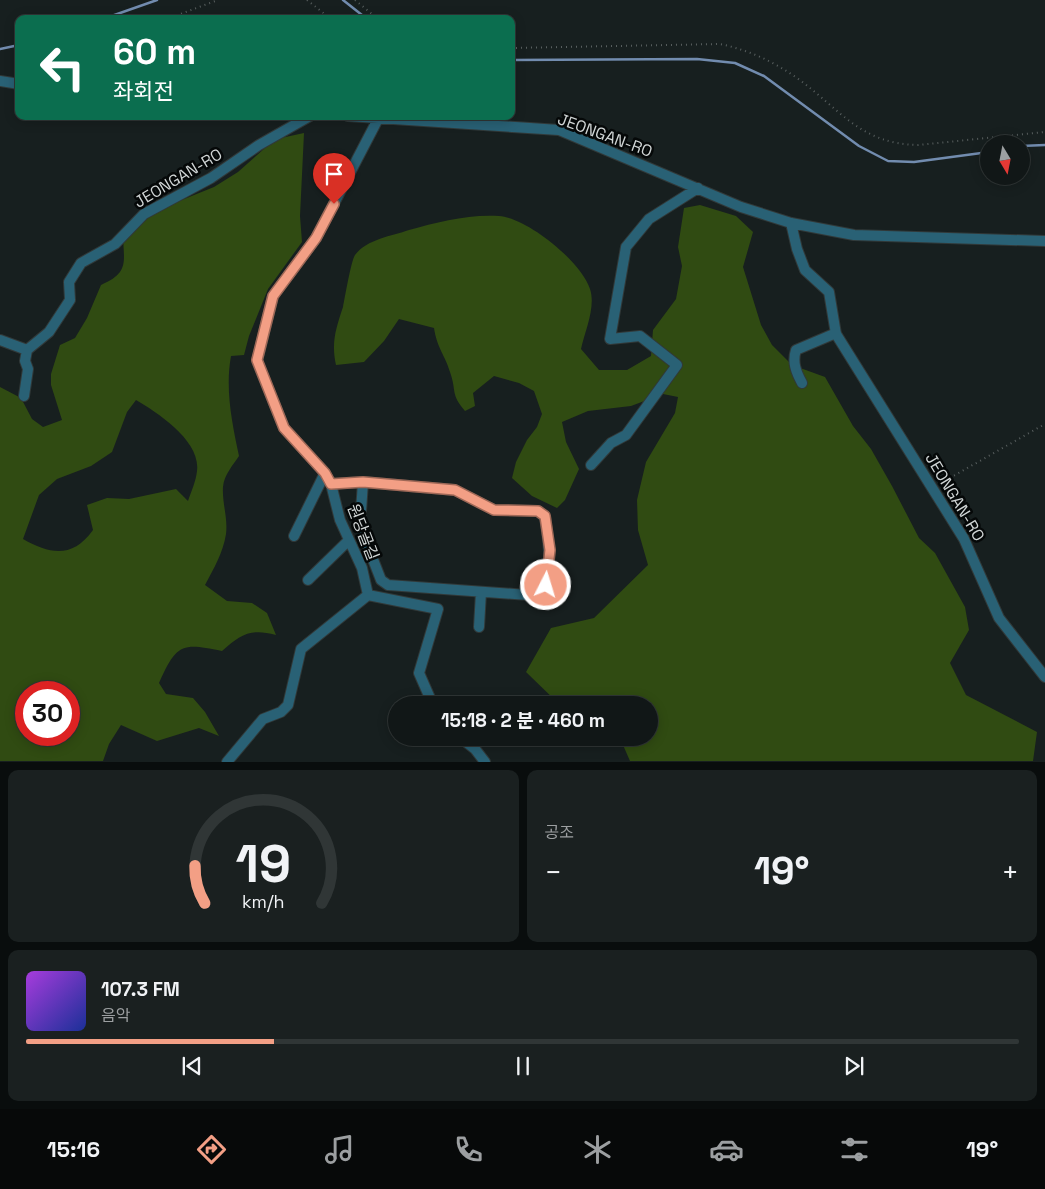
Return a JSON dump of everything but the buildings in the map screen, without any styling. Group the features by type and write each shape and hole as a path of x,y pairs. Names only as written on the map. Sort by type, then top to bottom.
{"street":[{"path":"0,81 15,83"},
{"name":"JEONGAN-RO","path":"27,350 49,332 70,300 69,282 82,263 115,244 144,214 211,178 259,145 303,120"},
{"name":"원당골길","path":"368,595 362,568 340,520 331,484 325,473 284,428 257,360 273,296 316,238 377,120"},
{"name":"JEONGAN-RO","path":"399,120 506,125 559,130 741,207 791,223 854,235 1045,241"},
{"path":"591,465 611,443 626,435 677,365 640,336 610,338 626,247 649,219 698,188"},
{"name":"JEONGAN-RO","path":"791,223 797,249 805,270 829,292 836,333 964,538 999,618 1045,677"},
{"path":"802,383 795,365 794,357 796,350 836,333"},
{"path":"0,340 27,350 25,361 28,369 24,396"},
{"path":"294,536 325,473"},
{"path":"331,484 363,482 455,490 494,510 538,511 545,516 550,550 546,585 540,594 388,585 380,580 360,526 363,482"},
{"path":"308,580 349,540"},
{"path":"480,627 481,592"},
{"path":"227,762 264,719 281,712 288,705 302,649 368,595 438,609 419,673 429,696"},
{"path":"471,746 485,762"}],"path":[{"path":"177,15 218,0"},
{"path":"307,0 326,15"},
{"path":"356,0 373,15"},
{"path":"515,48 720,44 745,50 768,60 797,78 852,123 878,140 898,145 918,145 1045,132"},
{"path":"933,488 1045,424"}],"green space":[{"path":"304,133 300,216 302,242 268,289 249,336 244,355 231,356 229,393 239,456 229,470 223,487 226,522 225,541 205,585 227,601 252,603 267,613 276,635 260,632 247,634 235,640 222,651 198,647 182,649 176,653 165,670 159,683 166,694 193,698 205,712 219,736 199,728 157,741 121,725 109,744 103,761 0,761 0,387 21,398 32,419 43,427 62,420 51,385 51,374 60,345 75,338 87,318 101,285 111,280 121,270 124,258 123,232 147,214 214,187 238,172 265,148 281,138","holes":["136,400 176,429 192,449 197,471 195,483 188,501 176,489 129,499 107,498 87,505 93,530 78,545 61,551 52,551 23,539 39,495 57,479 91,466 112,452 127,412"]},
{"path":"700,205 736,216 753,232 743,267 761,325 772,345 792,365 825,377 853,426 871,449 919,538 935,553 965,607 969,630 950,663 966,695 1037,732 1033,761 630,761 623,746 658,746 658,696 551,696 526,672 551,628 594,618 648,565 638,530 637,500 646,462 675,413 678,397 663,394 631,406 588,411 562,422 566,442 579,469 565,500 557,508 532,496 512,478 516,462 527,440 537,427 542,414 534,391 519,383 494,376 473,393 475,406 465,411 456,396 450,372 437,341 434,328 399,319 384,341 364,362 336,365 334,343 336,329 343,307 353,259 360,250 380,239 420,227 453,219 499,216 524,224 538,233 565,254 576,266 585,278 592,296 591,311 581,349 599,370 627,370 651,356 653,330 676,299 682,266 678,247 684,208"}],"waterway":[{"path":"114,15 157,0"},
{"path":"343,0 362,15"},
{"path":"0,49 15,46"},
{"path":"515,60 697,59 735,63 764,76 859,146 888,161 914,162 980,153"},
{"path":"1030,146 1045,145"}],"route":[{"path":"334,204 316,238 273,296 257,360 284,428 325,473 331,484 363,482 455,490 494,510 538,511 545,516 550,550 546,585"}]}
